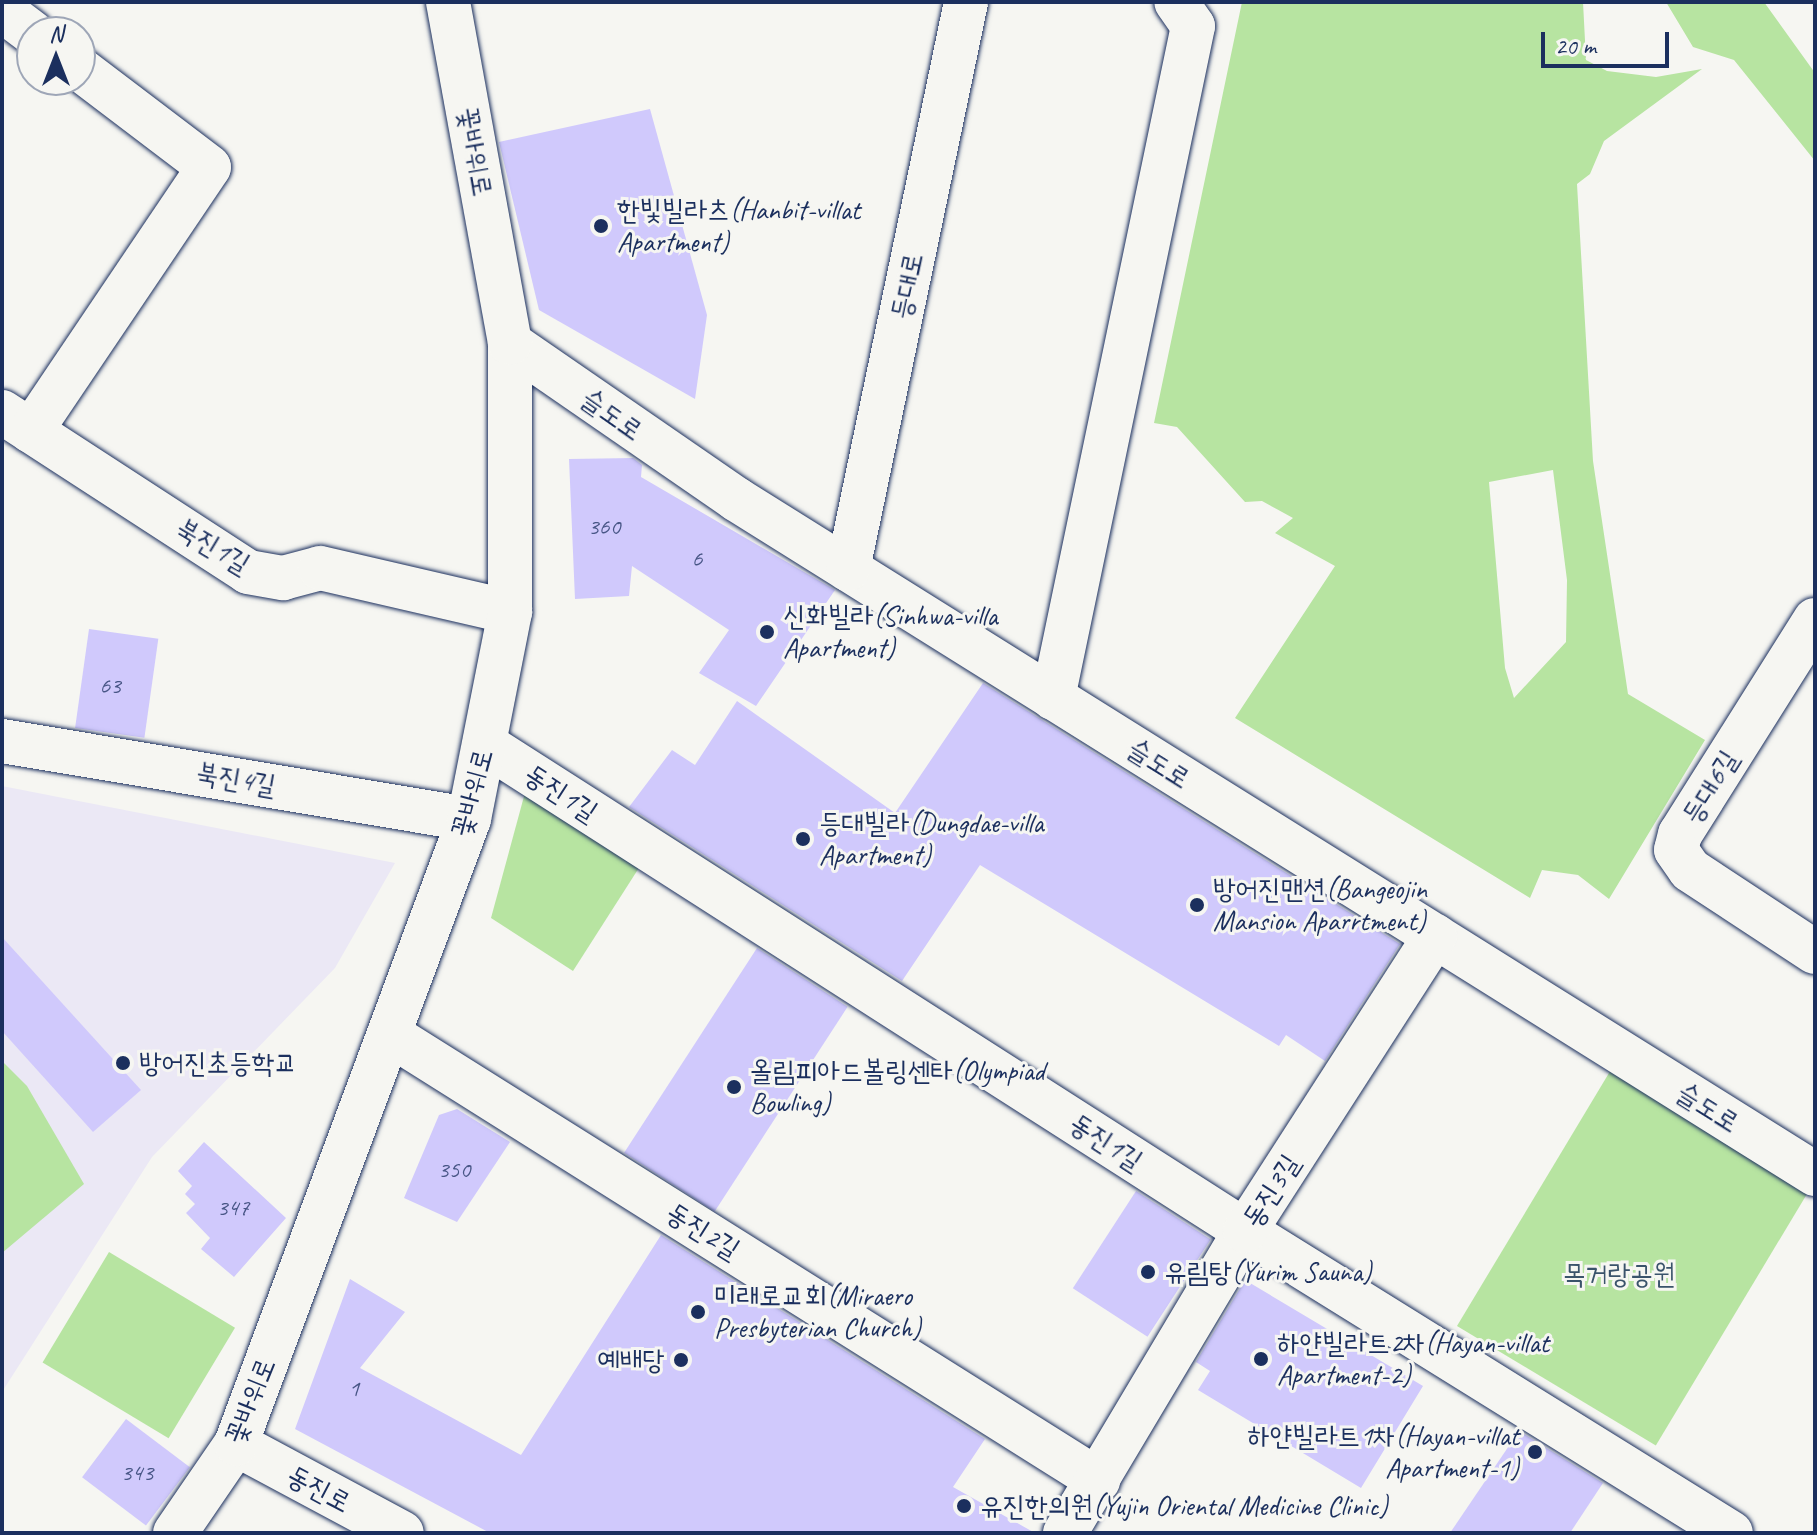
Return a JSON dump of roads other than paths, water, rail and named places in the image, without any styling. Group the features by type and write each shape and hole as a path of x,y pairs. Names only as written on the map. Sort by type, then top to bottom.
{"street":[{"name":"꽃바위로","path":"175,1533 236,1444 469,819 510,612 510,343 448,2"},
{"name":"등대로","path":"848,569 966,2"},
{"path":"1053,698 1193,26 1176,2"},
{"name":"북진1길","path":"96,81 209,167 16,421 248,572 283,578 320,568 510,612"},
{"name":"슬도로","path":"510,343 848,569 1815,1174"},
{"name":"등대6길","path":"1815,620 1680,834 1676,850 1690,870 1815,952"},
{"name":"북진4길","path":"2,741 469,819"},
{"name":"동진1길","path":"486,745 1245,1231 1731,1533"},
{"name":"동진3길","path":"1065,1533 1245,1231 1435,936"},
{"name":"동진2길","path":"389,1034 1098,1480"},
{"name":"동진로","path":"236,1444 402,1533"}],"place":[{"name":"한빛빌라츠(Hanbit-villat Apartment)","path":"601,226"},
{"name":"신화빌라(Sinhwa-villa Apartment)","path":"767,632"},
{"name":"등대빌라(Dungdae-villa Apartment)","path":"803,839"},
{"name":"방어진맨션(Bangeojin Mansion Aparrtment)","path":"1197,905"},
{"name":"방어진초등학교","path":"123,1063"},
{"name":"올림피아드볼링센타(Olympiad Bowling)","path":"734,1087"},
{"name":"유림탕(Yurim Sauna)","path":"1148,1272"},
{"name":"미래로교회(Miraero Presbyterian Church)","path":"698,1312"},
{"name":"하얀빌라트2차(Hayan-villat Apartment-2)","path":"1261,1359"},
{"name":"예배당","path":"681,1360"},
{"name":"하얀빌라트1차(Hayan-villat Apartment-1)","path":"1535,1452"},
{"name":"유진한의원(Yujin Oriental Medicine Clinic)","path":"964,1506"}],"park label":[{"name":"목거랑공원","path":"1619,1274"}]}
